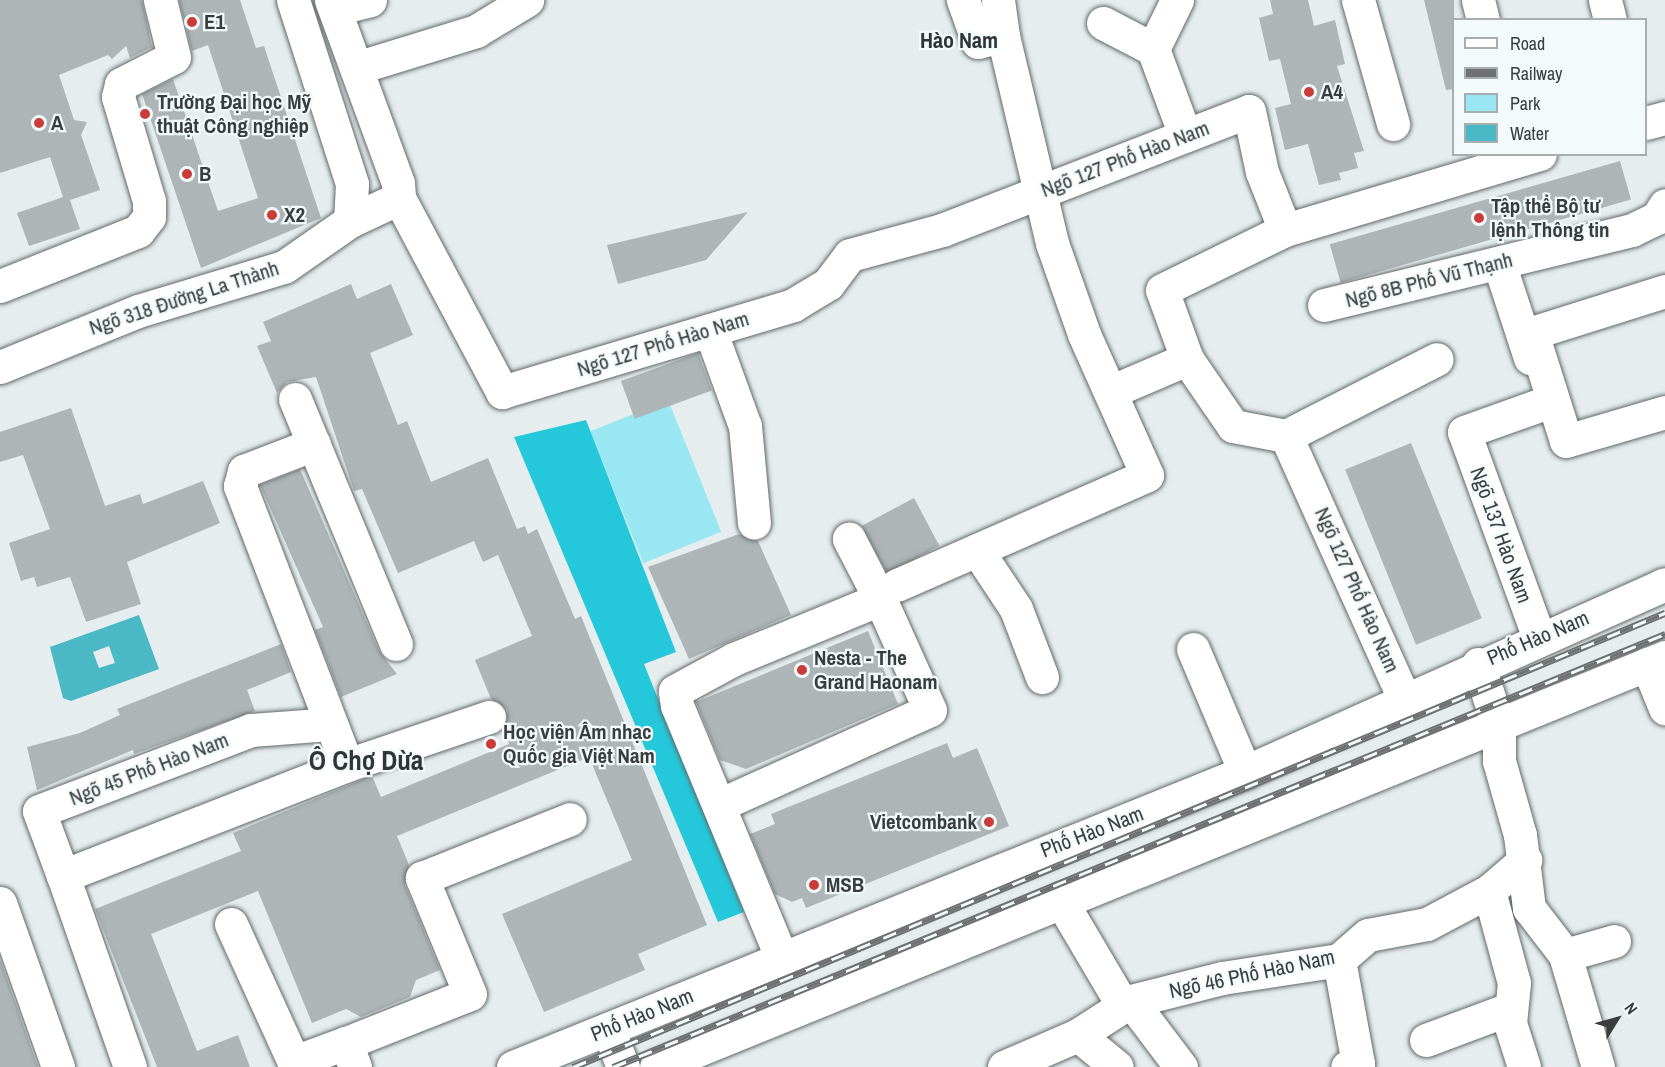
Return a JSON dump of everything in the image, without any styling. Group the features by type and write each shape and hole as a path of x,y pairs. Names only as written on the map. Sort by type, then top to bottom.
{"main road":[{"path":"0,286 138,231 149,217 149,201 118,97 121,84 174,57 160,0"},
{"path":"294,0 352,184 350,221"},
{"path":"370,0 333,4 399,198"},
{"path":"356,69 476,31 527,0"},
{"path":"963,0 978,42 1003,36"},
{"path":"782,959 677,706 675,691 734,659 889,592 977,550 1147,475 1110,392 1052,243 1043,190 1003,36 998,0"},
{"path":"1153,49 1177,0"},
{"path":"1358,0 1393,124"},
{"path":"1478,0 1482,18"},
{"path":"1605,0 1610,18"},
{"path":"1103,22 1153,49 1185,135"},
{"name":"Ngõ 127 Phố Hào Nam","path":"399,198 502,392 793,304 828,284 850,255 942,230 1249,111 1262,172 1285,230"},
{"path":"1647,123 1665,117"},
{"path":"1437,359 1286,436 1233,426 1187,359 1162,290 1285,230 1533,156"},
{"name":"Ngõ 318 Đường La Thành","path":"0,367 138,311 284,267 350,221 399,198"},
{"name":"Ngõ 8B Phố Vũ Thạnh","path":"1324,305 1632,230 1657,218 1665,205"},
{"path":"1499,263 1548,402 1566,441 1665,412"},
{"path":"1548,402 1532,333 1665,291"},
{"path":"710,330 745,426 754,523"},
{"path":"1110,392 1187,359"},
{"path":"295,399 396,644"},
{"name":"Ngõ 137 Hào Nam","path":"1539,638 1464,432 1548,402"},
{"name":"Ngõ 127 Phố Hào Nam","path":"1286,436 1404,698"},
{"path":"314,444 240,477 306,661 347,765"},
{"path":"719,805 930,710 889,592 849,539"},
{"path":"977,550 1016,609 1042,677"},
{"name":"Phố Hào Nam","path":"513,1067 1040,852 1245,772 1478,664 1665,584"},
{"path":"1192,649 1245,772"},
{"path":"657,1067 1061,901 1499,728 1656,660 1665,708"},
{"path":"1478,664 1499,728 1499,761 1525,860 1529,908 1565,956 1598,1067"},
{"path":"63,876 347,765 489,717"},
{"name":"Ngõ 45 Phố Hào Nam","path":"130,1067 39,811 251,730 330,724"},
{"path":"231,924 294,1062 351,1055 470,994 422,878 570,819"},
{"path":"1040,852 1061,901 1126,1002 1181,1067"},
{"name":"Ngõ 46 Phố Hào Nam","path":"1004,1067 1078,1035 1126,1002 1222,978 1339,960 1368,935 1427,924 1489,891 1525,860"},
{"path":"1489,891 1514,983 1509,1008 1524,1067"},
{"path":"0,903 58,1067"},
{"path":"1565,956 1614,941"},
{"path":"1339,960 1355,1066"},
{"path":"1426,1040 1509,1008"},
{"path":"608,1029 623,1067"},
{"path":"1078,1035 1117,1067"}],"green space":[{"path":"668,400 721,532 643,563 590,431"}],"shaded area":[{"path":"586,420 676,652 644,664 744,912 718,922 514,437"}],"water":[{"path":"139,615 159,669 71,701 63,698 50,647","holes":["109,646 115,663 99,668 93,652"]}],"building":[{"name":"A","path":"0,0 142,0 152,47 130,58 126,46 112,59 108,55 59,75 74,120 87,122 81,135 100,190 70,200 80,229 29,246 17,213 63,197 50,157 0,173"},
{"path":"179,0 240,0 256,48 264,46 321,218 201,268 142,94 173,79 218,211 258,198 208,45 192,51"},
{"name":"A4","path":"1270,0 1308,0 1314,26 1335,20 1345,64 1337,66 1364,151 1354,153 1358,168 1339,173 1341,180 1319,185 1308,144 1285,150 1275,108 1291,104 1280,59 1269,61 1259,18 1273,14"},
{"path":"1424,0 1454,0 1452,89 1446,90"},
{"name":"Tập thể Bộ tư lệnh Thông tin","path":"1620,161 1631,199 1341,283 1330,244"},
{"path":"748,212 706,260 618,284 607,245"},
{"path":"351,284 357,299 391,284 413,335 370,353 398,425 407,421 431,482 488,458 517,529 525,526 528,534 537,529 575,619 581,616 707,925 638,954 645,970 544,1012 502,914 632,860 589,757 397,836 409,865 405,885 440,970 416,980 410,997 361,1017 346,1009 312,1023 258,891 151,934 197,1051 238,1035 250,1067 157,1067 95,909 241,851 233,833 366,778 372,776 381,797 509,744 503,729 507,710 491,699 475,660 532,636 498,555 483,562 474,541 398,573 362,489 354,491 316,377 287,382 277,393 257,346 271,341 263,322"},
{"path":"698,353 712,391 635,419 621,381"},
{"path":"71,408 105,506 140,494 143,504 203,481 220,523 127,562 141,604 86,622 70,577 37,587 34,577 21,581 9,543 50,529 23,455 0,462 0,432"},
{"path":"1411,443 1482,618 1416,645 1345,470"},
{"path":"300,469 379,651 397,674 341,697 315,630 323,627 260,485"},
{"path":"914,498 939,546 887,573 862,526"},
{"path":"739,534 758,541 791,615 689,659 648,567"},
{"path":"868,631 898,704 746,769 720,760 696,702"},
{"path":"281,644 291,672 247,690 255,711 134,754 133,750 37,790 27,747 80,733 120,715 117,709"},
{"path":"947,743 953,758 977,748 1009,826 806,908 802,898 792,902 775,894 750,834 775,824 771,814"},
{"path":"0,959 38,1067 0,1067"}],"railway":[{"path":"573,1067 1665,613"},
{"path":"613,1067 1665,634"}],"place":[{"name":"E1","path":"192,22"},
{"name":"A4","path":"1309,92"},
{"name":"Trường Đại học Mỹ thuật Công nghiệp","path":"145,114"},
{"name":"A","path":"39,123"},
{"name":"B","path":"187,174"},
{"name":"X2","path":"272,215"},
{"name":"Tập thể Bộ tư lệnh Thông tin","path":"1479,218"},
{"name":"Nesta - The Grand Haonam","path":"802,670"},
{"name":"Học viện Âm nhạc Quốc gia Việt Nam","path":"491,744"},
{"name":"Vietcombank","path":"989,822"},
{"name":"MSB","path":"814,885"}],"district":[{"name":"Hào Nam","path":"959,41"},
{"name":"Ô Chợ Dừa","path":"366,761"}]}
